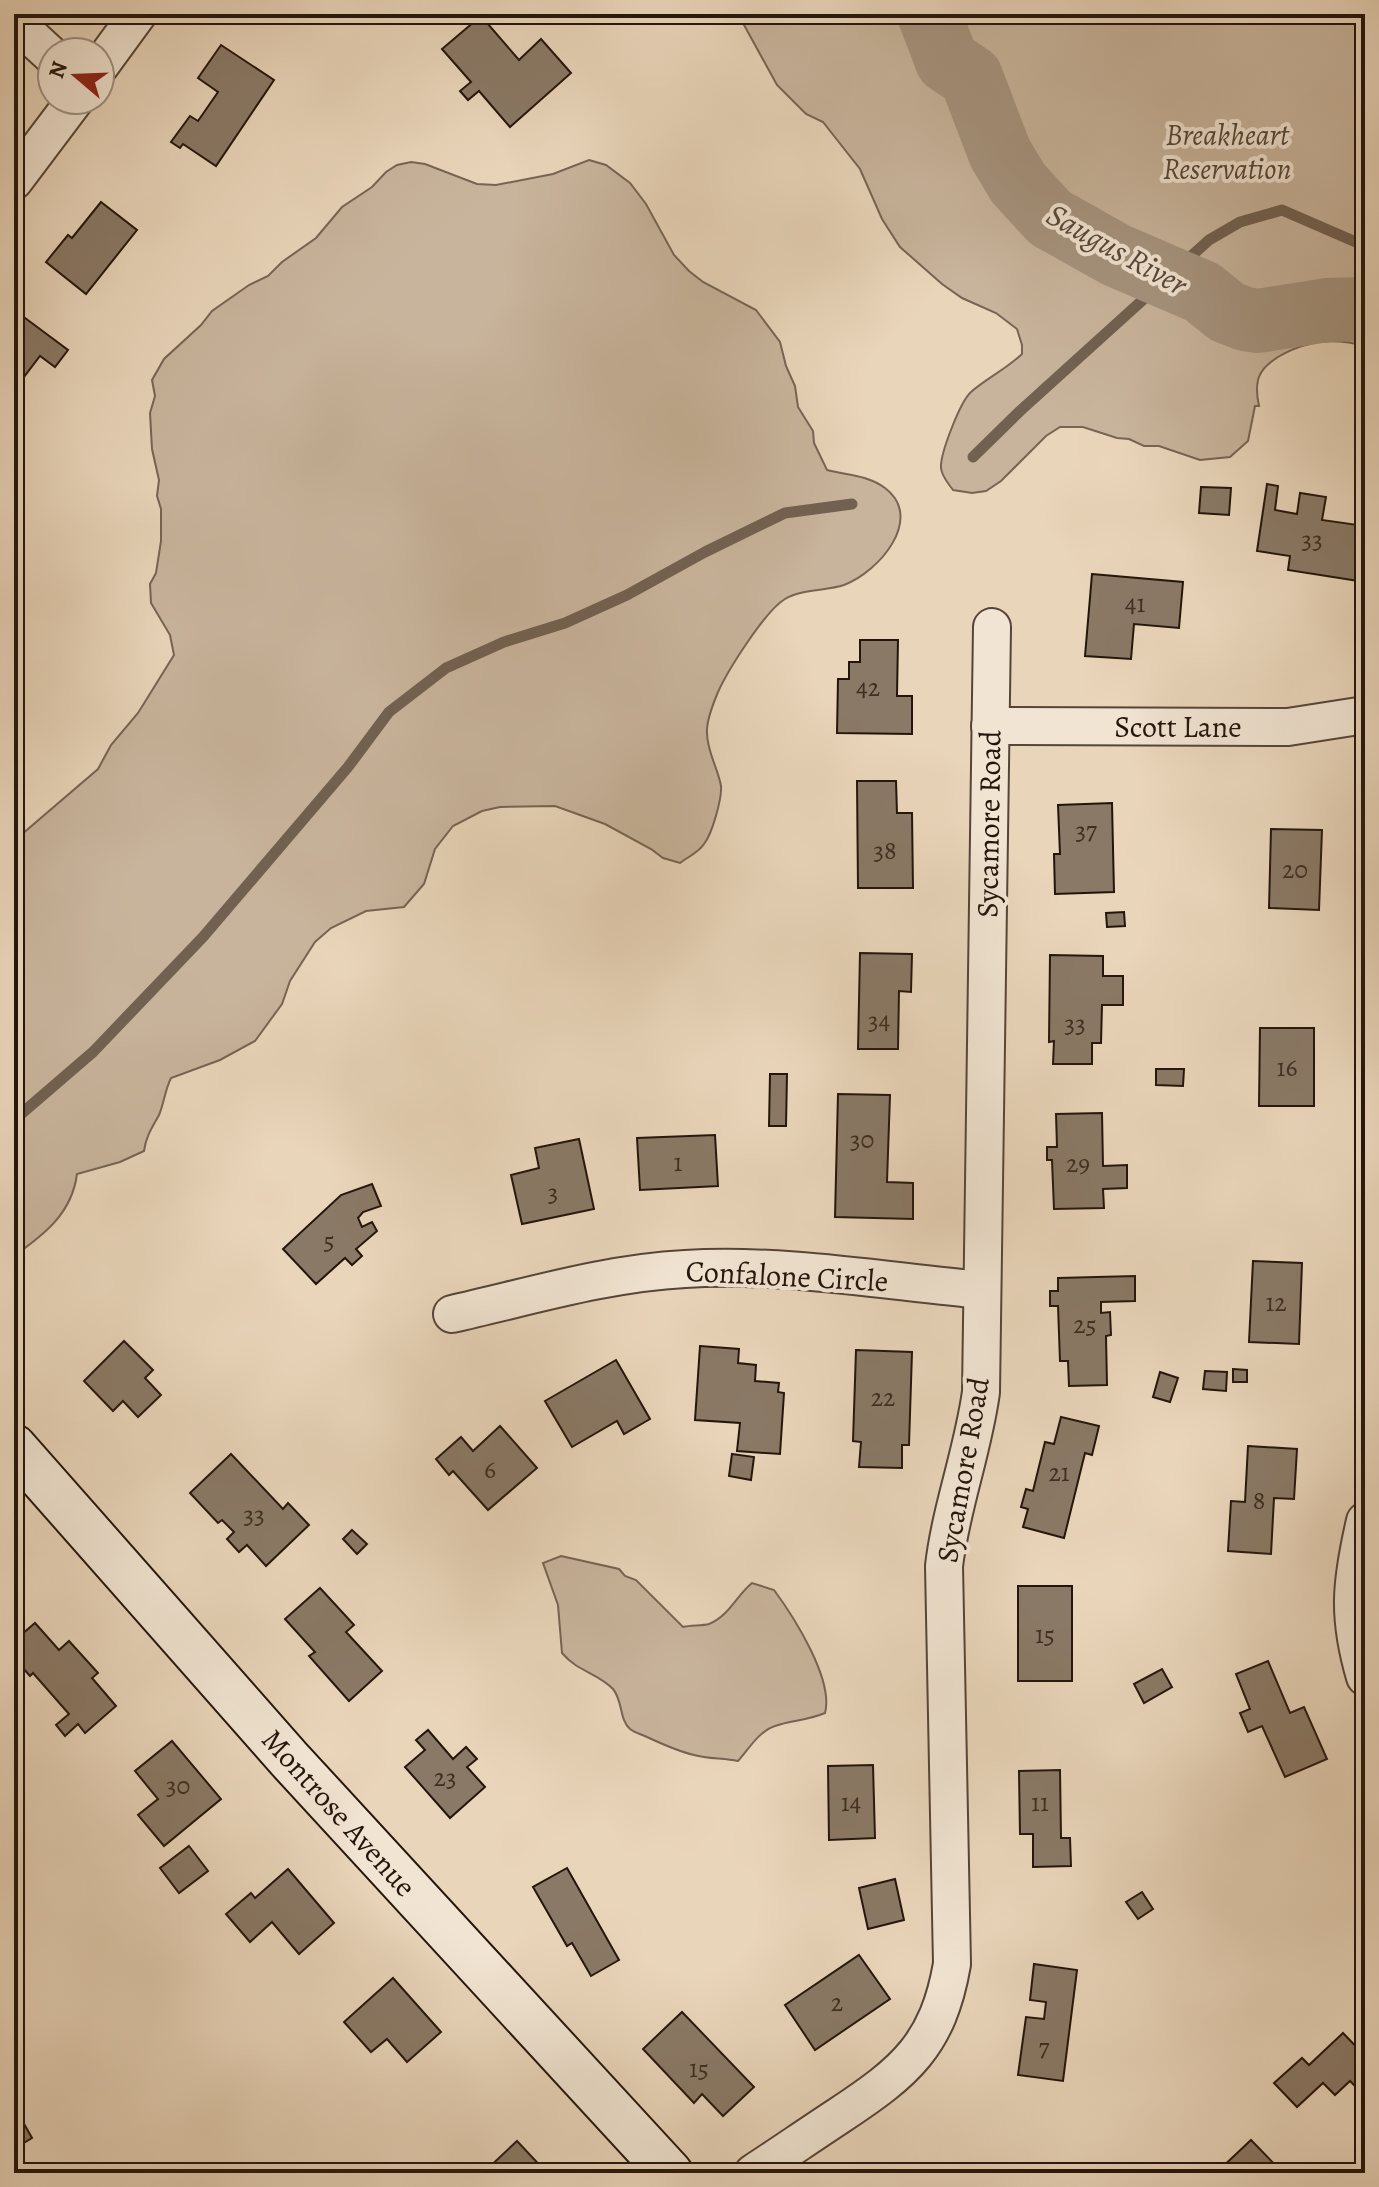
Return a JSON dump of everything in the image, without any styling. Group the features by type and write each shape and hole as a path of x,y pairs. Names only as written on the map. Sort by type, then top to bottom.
{"main road":[{"name":"Montrose Avenue","path":"14,1447 289,1759 670,2173"}],"street":[{"path":"116,44 138,14"},
{"path":"14,21 36,41"},
{"path":"14,181 63,116"},
{"name":"Sycamore Road","path":"753,2173 892,2079 908,2063 933,2027 948,1986 952,1942 944,1566 950,1526 980,1401 992,627"},
{"name":"Scott Lane","path":"990,726 1288,727 1365,715"},
{"name":"Confalone Circle","path":"452,1314 611,1278 687,1269 760,1269 982,1290"},
{"path":"1365,1521 1352,1574 1352,1618 1365,1677"}],"green space":[{"name":"Breakheart Reservation","path":"738,14 1365,14 1365,346 1320,342 1289,351 1269,364 1258,380 1259,406 1255,406 1248,441 1230,457 1200,460 1083,427 1060,427 986,491 972,493 953,490 941,468 952,428 971,392 1022,354 1017,329 996,313 962,298 942,284 900,247 882,219 860,169 823,122 806,114 777,85"},
{"path":"589,160 606,165 630,183 646,204 674,255 689,271 703,282 756,310 780,342 795,386 798,407 813,431 814,443 827,470 871,480 885,488 896,500 900,514 893,543 871,569 844,585 798,593 785,599 738,656 718,692 709,718 707,740 720,779 721,792 710,833 696,852 680,863 663,858 605,824 555,806 500,807 482,811 453,826 435,849 424,884 404,907 366,911 331,928 315,942 290,981 282,1004 255,1041 220,1060 171,1078 144,1151 120,1162 77,1174 63,1211 46,1231 14,1256 14,841 98,769 111,745 138,713 174,655 170,635 151,603 150,584 156,573 161,541 161,509 157,496 159,480 152,449 150,413 155,396 152,380 164,359 212,311 249,285 268,276 316,238 342,207 397,165 411,162 425,164 477,184 496,185 553,174"},
{"path":"561,1556 619,1569 625,1576 636,1580 683,1627 716,1621 752,1583 774,1590 792,1616 818,1667 824,1684 825,1713 769,1728 738,1761 688,1753 632,1730 624,1720 613,1689 562,1653 558,1605 543,1563"}],"building":[{"path":"481,16 519,60 541,39 571,73 510,127 479,91 468,100 460,91 471,82 442,49"},
{"path":"221,45 274,80 216,166 183,144 180,148 171,142 190,116 198,121 218,92 198,78"},
{"path":"101,202 137,230 86,294 46,262 68,235 72,238"},
{"path":"17,312 68,350 55,367 40,356 14,390 14,316"},
{"path":"1267,484 1278,486 1275,510 1297,514 1300,493 1326,497 1322,520 1365,526 1365,582 1288,570 1290,556 1257,551"},
{"path":"1201,487 1231,488 1229,515 1199,513"},
{"path":"1092,574 1183,582 1179,628 1134,624 1131,659 1085,656"},
{"path":"860,640 898,640 897,696 912,696 912,734 837,733 838,679 849,679 849,662 860,662"},
{"path":"857,781 896,781 897,813 912,813 913,888 858,888"},
{"path":"1112,803 1114,892 1055,894 1054,854 1060,854 1058,805"},
{"path":"1271,829 1322,830 1319,910 1269,908"},
{"path":"1124,912 1125,926 1107,927 1106,913"},
{"path":"860,953 912,954 911,992 899,991 898,1049 858,1049"},
{"path":"1050,955 1103,956 1103,976 1123,976 1123,1005 1102,1005 1101,1043 1092,1043 1092,1064 1053,1064 1054,1041 1049,1042"},
{"path":"1260,1028 1314,1028 1314,1106 1259,1106"},
{"path":"1156,1069 1184,1069 1183,1086 1156,1085"},
{"path":"770,1074 787,1074 786,1126 769,1126"},
{"path":"838,1094 890,1095 887,1182 913,1183 913,1219 835,1217"},
{"path":"1102,1113 1103,1166 1127,1165 1127,1188 1103,1189 1104,1208 1054,1209 1052,1160 1047,1160 1047,1147 1057,1147 1056,1114"},
{"path":"715,1135 718,1186 640,1190 637,1138"},
{"path":"579,1139 594,1209 522,1224 511,1175 539,1168 535,1148"},
{"path":"372,1184 381,1206 363,1212 358,1218 362,1227 372,1222 377,1231 356,1249 362,1256 352,1265 345,1258 316,1284 283,1249 341,1195"},
{"path":"1253,1261 1302,1263 1299,1344 1249,1342"},
{"path":"1135,1276 1135,1301 1101,1302 1101,1313 1110,1312 1111,1335 1106,1336 1107,1385 1069,1386 1068,1361 1060,1361 1058,1306 1050,1306 1050,1291 1058,1291 1058,1278"},
{"path":"124,1341 153,1370 145,1378 161,1395 138,1417 123,1401 113,1411 84,1381"},
{"path":"700,1346 739,1349 738,1363 756,1365 755,1381 779,1383 778,1392 784,1393 780,1454 737,1451 740,1423 695,1420"},
{"path":"856,1350 912,1352 909,1445 902,1445 902,1468 859,1467 861,1442 853,1441"},
{"path":"616,1360 650,1419 624,1434 617,1421 572,1447 545,1401"},
{"path":"1233,1369 1247,1370 1247,1382 1233,1382"},
{"path":"1205,1371 1227,1372 1226,1391 1203,1389"},
{"path":"1160,1372 1178,1378 1170,1402 1153,1397"},
{"path":"1061,1417 1099,1426 1092,1455 1085,1453 1064,1538 1023,1527 1028,1509 1021,1507 1026,1489 1033,1491 1045,1442 1054,1444"},
{"path":"500,1426 537,1468 488,1510 453,1471 449,1475 436,1459 461,1437 473,1451"},
{"path":"1248,1446 1297,1449 1294,1499 1274,1498 1271,1554 1228,1551 1231,1501 1245,1502"},
{"path":"231,1454 283,1509 288,1503 309,1525 266,1566 247,1545 239,1552 227,1539 234,1532 222,1520 218,1523 190,1493"},
{"path":"732,1454 754,1457 751,1480 729,1476"},
{"path":"352,1530 367,1544 357,1554 343,1539"},
{"path":"1018,1586 1072,1586 1072,1681 1018,1681"},
{"path":"320,1588 354,1625 346,1632 382,1671 349,1701 309,1656 315,1652 285,1619"},
{"path":"35,1623 59,1650 69,1641 98,1673 92,1678 116,1706 85,1733 78,1724 65,1736 56,1725 69,1714 33,1673 30,1676 14,1658 14,1641"},
{"path":"1268,1661 1290,1713 1304,1707 1327,1759 1285,1777 1262,1726 1248,1732 1240,1713 1250,1709 1236,1674"},
{"path":"1162,1669 1172,1687 1144,1703 1134,1684"},
{"path":"428,1730 453,1759 466,1747 477,1759 467,1767 485,1787 450,1818 405,1767 425,1750 416,1740"},
{"path":"172,1741 221,1799 164,1846 138,1815 158,1799 135,1771"},
{"path":"873,1765 875,1838 829,1840 828,1766"},
{"path":"1060,1770 1061,1838 1070,1838 1071,1866 1033,1867 1033,1834 1020,1834 1019,1771"},
{"path":"189,1846 208,1871 179,1893 160,1868"},
{"path":"567,1868 619,1960 591,1976 572,1943 567,1946 533,1887"},
{"path":"288,1869 334,1923 299,1954 272,1922 250,1942 226,1914 251,1893 255,1898"},
{"path":"895,1879 904,1920 868,1929 859,1888"},
{"path":"1142,1892 1153,1909 1138,1919 1126,1902"},
{"path":"859,1955 890,1999 815,2050 785,2005"},
{"path":"1034,1964 1077,1970 1063,2081 1018,2075 1026,2017 1044,2019 1046,2002 1030,2000"},
{"path":"393,1978 441,2032 407,2062 387,2039 371,2052 344,2022"},
{"path":"682,2012 754,2087 723,2116 702,2094 694,2103 643,2049"},
{"path":"1343,2033 1365,2056 1365,2066 1361,2071 1365,2082 1358,2089 1350,2081 1335,2095 1323,2083 1297,2107 1274,2083 1302,2058 1309,2065"},
{"path":"14,2106 32,2138 14,2149"},
{"path":"1251,2140 1283,2173 1216,2173"},
{"path":"517,2141 547,2173 483,2173"}],"waterway":[{"name":"Saugus River","path":"929,14 947,61 971,77 1000,153 1018,183 1050,218 1116,255 1202,292 1227,312 1245,319 1258,321 1327,310 1365,309"},
{"path":"973,457 1209,240 1240,222 1282,210 1365,246"},
{"path":"14,1120 93,1052 203,937 348,767 389,712 446,668 504,642 565,623 627,595 785,513 852,504"}]}
